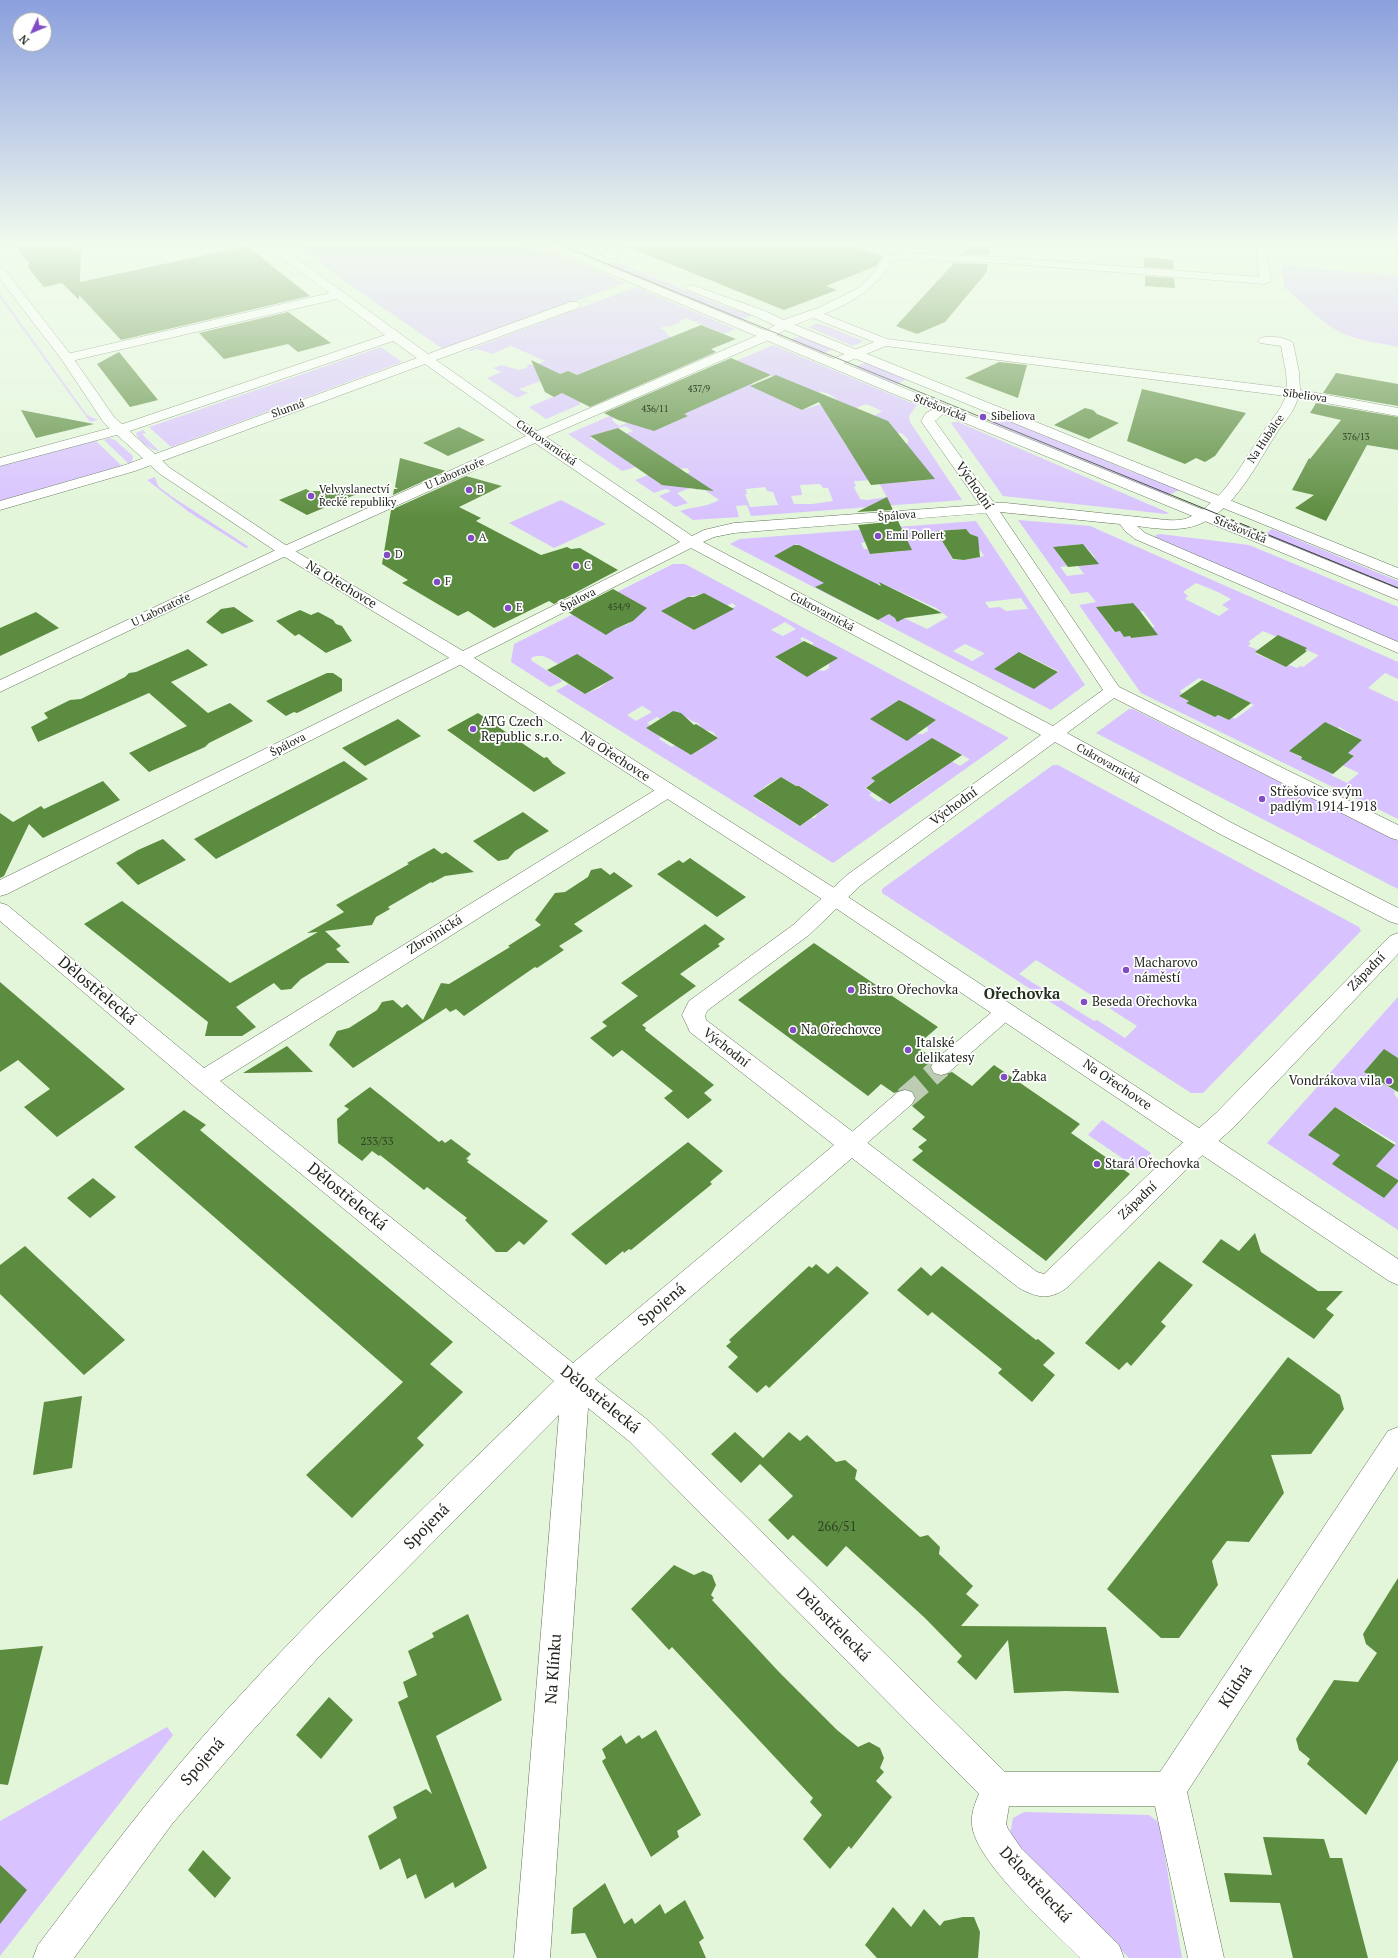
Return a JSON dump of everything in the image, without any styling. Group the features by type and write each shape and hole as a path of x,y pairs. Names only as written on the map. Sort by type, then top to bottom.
{"street":[{"name":"Na Ořechovce","path":"50,336 67,358 109,420 151,460 165,471 285,551 462,658 835,898 1398,1273"},
{"path":"67,358 160,336"},
{"path":"0,462 119,430 394,336"},
{"name":"Cukrovarnická","path":"396,336 535,436 691,542 1054,734 1225,828 1398,917"},
{"name":"Slunná","path":"0,506 151,460 487,336"},
{"name":"U Laboratoře","path":"0,687 285,551 522,444 535,436 764,336"},
{"name":"Střešovická","path":"770,336 942,409 1398,595"},
{"name":"Střešovická","path":"812,336 1398,574"},
{"path":"870,336 885,342"},
{"name":"Na Hubálce","path":"1204,516 1236,483 1292,399 1293,377 1287,343 1264,340"},
{"name":"Sibeliova","path":"834,363 885,342 1292,393 1398,412"},
{"name":"Východní","path":"852,1144 698,1026 693,1015 693,1011 700,1004 801,930 854,880 1113,691 990,508 928,421 930,416 942,409"},
{"name":"Špálova","path":"0,889 709,533 734,528 1006,507 1176,524 1187,523 1204,516"},
{"path":"1126,520 1130,528 1140,536 1398,648"},
{"path":"1113,691 1398,833"},
{"name":"Zbrojnická","path":"203,1080 667,791"},
{"name":"Dělostřelecká","path":"0,910 203,1080 515,1334 574,1379 639,1432 998,1789 991,1807 989,1824 993,1838 1009,1860 1106,1958"},
{"name":"Západní","path":"852,1144 1028,1280 1038,1285 1051,1285 1060,1278 1178,1162 1202,1142 1398,941"},
{"path":"941,1067 1006,1011"},
{"path":"852,1144 905,1098"},
{"name":"Spojená","path":"51,1958 160,1812 234,1726 305,1649 574,1379 852,1144"},
{"name":"Na Klínku","path":"532,1958 570,1464 574,1379"},
{"name":"Klidná","path":"1170,1789 1398,1441"},
{"path":"998,1789 1170,1789 1206,1958"}],"shaded area":[{"path":"28,336 30,336 87,415 98,420 90,422"},
{"path":"425,336 478,336 443,349"},
{"path":"504,336 671,336 672,337 663,341 674,346 695,338 704,342 720,336 732,340 589,401 577,395 599,385 568,371 519,389 528,393 517,398 487,378 501,372 493,368 501,365 519,370 528,367 526,365 530,364 534,366 545,361 511,346 492,354 477,349 471,351 468,350","holes":["636,351 660,361 637,370 614,360"]},
{"path":"801,336 833,349 823,354 789,340"},
{"path":"830,336 852,336 864,341 853,346"},
{"path":"1351,336 1398,336 1398,347"},
{"path":"773,345 917,405 909,416 910,422 962,500 751,516 747,505 736,506 739,517 693,520 680,511 719,500 702,488 697,490 693,487 677,493 688,503 675,507 659,496 671,491 666,489 654,493 635,480 648,475 659,483 690,472 687,468 679,469 625,460 636,467 622,471 568,434 631,407 670,424 687,416 638,404","holes":["757,370 765,376 769,374 773,377 772,393 749,383","821,392 827,393 837,399 802,410 787,403","866,404 882,411 874,416 839,415","625,413 637,419 619,426 613,421 612,418","625,426 633,431 599,442 591,439 591,436","901,433 908,439 908,443 847,447 842,439","899,469 932,479 907,482","873,480 879,483 887,497 867,500 860,499 854,487 856,486 854,481","820,484 823,488 828,488 833,501 812,504 794,504 791,496 802,495 800,485","765,487 767,491 773,492 778,505 750,507 745,494 747,494 746,489"]},
{"path":"381,347 402,362 171,447 149,427"},
{"path":"866,362 906,379 895,386 855,367"},
{"path":"562,393 581,402 579,403 581,404 546,419 529,407"},
{"path":"1003,415 1129,471 1181,489 1167,496 1052,448 986,424 991,423"},
{"path":"958,422 1169,513 1166,514 1003,496 951,423"},
{"path":"143,430 146,433 142,434 159,451 149,447 139,439 136,433"},
{"path":"109,438 115,440 133,456 132,462 129,464 104,440"},
{"path":"95,440 123,467 0,504 0,464"},
{"path":"155,477 158,486 171,496 249,547 246,548 189,512 147,480"},
{"path":"561,500 606,524 554,548 509,523"},
{"path":"1018,520 1090,526 1398,662 1398,679 1385,673 1368,688 1398,702 1398,819 1141,693 1079,605 1096,602 1088,592 1071,594","holes":["1083,544 1095,557 1078,566 1084,574 1067,576 1060,567 1067,566 1058,554 1062,546","1196,583 1231,599 1222,605 1229,609 1219,616 1185,599 1188,596 1183,592","1133,603 1139,611 1143,611 1155,627 1152,627 1157,635 1131,638 1130,636 1124,637 1120,631 1114,632 1102,615 1108,606","1263,631 1318,656 1303,667 1300,666 1297,668 1289,665 1286,667 1255,653 1258,650 1248,646 1251,643 1248,642","1199,678 1254,705 1235,719 1232,717 1229,720 1218,715 1215,717 1186,703 1189,701 1179,696 1182,693 1180,691","1325,722 1338,729 1339,727 1362,740 1348,752 1354,756 1350,760 1344,757 1312,764 1290,751 1298,744 1301,745","1342,765 1359,773 1347,783 1331,775"]},
{"path":"976,521 1085,685 1051,710 878,620 889,614 900,620 904,618 927,629 948,617 936,608 881,583 860,595 878,609 868,615 730,544 740,539","holes":["966,529 984,556 965,560 953,560 936,531","896,535 903,551 871,554 868,549 864,549 861,543","797,544 821,557 774,556","1021,598 1028,609 1006,611 1000,607 989,608 985,602","965,644 984,653 972,661 953,651","1020,652 1059,671 1034,689 1007,661"]},
{"path":"1272,529 1398,581 1398,592 1263,536"},
{"path":"1160,534 1249,545 1398,607 1398,643 1155,538 1156,535"},
{"path":"673,564 685,564 1009,738 833,863 556,691 568,684 585,694 599,688 613,678 593,663 576,655 558,664 542,656 535,656 531,658 532,661 563,681 550,687 511,662 514,644","holes":["704,593 727,606 732,603 736,606 694,630 665,613 678,602 681,604 682,600","625,599 636,618 629,624 601,632 583,621","785,622 796,629 783,636 771,630","802,637 814,643 812,645 837,658 829,664 829,668 824,671 791,667 775,658 803,641 800,639","899,700 936,720 927,726 928,731 923,734 916,734 906,740 871,719","642,706 652,712 636,721 627,715","672,711 676,712 691,721 698,723 702,729 713,732 718,738 691,755 675,745 672,747 659,739 661,737 646,728 650,725 647,723 657,717 660,719","952,749 969,759 960,766 942,756","908,760 934,775 891,804 883,799 879,802 869,795 872,793 865,788 875,781 871,778 893,764 898,766","781,777 796,786 800,786 807,792 810,792 829,806 818,813 815,818 812,818 800,826 753,797 767,785"]},
{"path":"1129,709 1133,709 1398,841 1398,889 1096,733"},
{"path":"1053,765 1058,765 1359,927 1361,931 1203,1093 1191,1093 882,893 882,889","holes":["1036,960 1110,1007 1109,1008 1137,1026 1125,1038 1097,1020 1094,1021 1019,974"]},
{"path":"1398,997 1398,1058 1384,1050 1364,1072 1395,1091 1394,1094 1398,1099 1398,1180 1368,1160 1387,1154 1396,1143 1335,1107 1309,1135 1340,1155 1332,1164 1384,1198 1398,1182 1398,1230 1267,1143"},
{"path":"1102,1120 1151,1153 1137,1168 1088,1135"},
{"path":"167,1727 173,1735 0,1956 0,1821"},
{"path":"1024,1812 1149,1815 1157,1821 1160,1827 1182,1958 1129,1958 1014,1841 1010,1834 1013,1818"}],"building":[{"path":"118,336 137,336 121,340"},
{"path":"202,336 322,336 331,343 298,352 288,344 224,359"},
{"path":"673,336 729,336 736,339 711,349 716,352 590,407 562,393 554,397 545,392 531,360 560,374 568,371 577,375"},
{"path":"119,352 158,400 130,407 97,364"},
{"path":"731,358 771,375 684,414 688,416 654,431 618,420 604,413"},
{"path":"999,362 1027,365 1018,398 965,378"},
{"path":"1336,373 1398,384 1398,406 1323,393"},
{"path":"776,375 888,421 935,479 871,485 819,402 802,410 750,386"},
{"path":"1142,389 1246,413 1215,456 1205,462 1196,458 1185,464 1127,441"},
{"path":"1316,403 1398,417 1398,450 1367,445 1326,521 1295,508 1314,495 1292,490 1309,458 1310,459 1341,420 1310,413"},
{"path":"1085,408 1093,410 1097,414 1119,423 1089,439 1054,425"},
{"path":"21,410 94,424 36,438"},
{"path":"459,427 485,440 448,456 423,443"},
{"path":"618,428 714,491 662,485 590,436"},
{"path":"400,458 446,471 393,495 394,489 398,489 395,487"},
{"path":"466,476 502,486 459,507 481,518 476,521 541,555 567,547 571,549 580,548 618,570 554,604 549,601 494,628 468,611 458,616 402,583 408,580 382,564 391,510"},
{"path":"306,489 310,491 364,491 307,515 279,500"},
{"path":"887,497 893,510 857,512"},
{"path":"898,521 912,550 870,554 858,525"},
{"path":"966,529 970,534 978,537 980,557 964,560 953,559 936,531"},
{"path":"1083,544 1099,564 1068,567 1053,547"},
{"path":"794,545 799,545 881,586 879,582 942,613 905,618 897,622 895,618 889,614 878,620 815,587 824,583 774,556"},
{"path":"613,589 647,608 633,621 606,635 568,612"},
{"path":"704,593 734,609 694,630 661,611 688,597 694,597"},
{"path":"1133,603 1158,635 1131,638 1130,636 1124,637 1120,631 1115,632 1096,607"},
{"path":"234,607 254,621 222,634 206,622 221,609"},
{"path":"300,610 311,615 318,612 333,620 336,624 342,626 352,641 326,653 299,634 295,636 276,621"},
{"path":"36,612 59,628 0,656 0,628"},
{"path":"1278,635 1307,648 1305,650 1307,651 1286,667 1255,652"},
{"path":"804,641 838,658 807,677 775,657"},
{"path":"188,649 208,665 171,682 208,713 230,703 253,721 209,743 205,747 149,772 129,753 187,726 149,693 38,742 31,727 48,718 44,713 70,700 81,699 125,677 129,673 136,672"},
{"path":"1019,652 1058,672 1034,689 994,669"},
{"path":"577,654 614,678 585,694 547,670"},
{"path":"327,673 333,673 342,679 342,691 297,713 294,712 286,716 266,701"},
{"path":"1202,680 1251,703 1229,720 1218,715 1215,717 1186,703 1189,701 1179,696"},
{"path":"899,700 936,720 907,741 870,719"},
{"path":"673,711 681,713 694,725 696,724 718,738 691,755 646,728"},
{"path":"478,713 544,758 547,757 553,764 566,773 534,792 447,730"},
{"path":"398,719 421,736 365,766 342,748"},
{"path":"1325,722 1362,740 1348,753 1354,756 1333,774 1301,759 1302,757 1289,751"},
{"path":"932,738 962,755 890,804 866,788 875,781 871,778"},
{"path":"344,761 368,779 216,859 194,839"},
{"path":"781,777 796,786 799,786 829,805 800,826 753,796"},
{"path":"103,781 120,800 43,838 29,824 4,876 0,878 0,813 13,822 41,806 44,809"},
{"path":"523,812 549,831 515,851 508,859 498,861 473,841"},
{"path":"163,839 186,860 138,885 116,863 138,850"},
{"path":"434,848 442,854 446,852 474,872 445,876 432,883 431,882 388,907 390,909 376,917 372,925 325,931 341,946 336,949 350,963 327,963 301,979 291,989 281,990 274,983 236,1007 256,1027 242,1036 205,1036 208,1022 84,924 122,901 230,983 318,932 307,933 344,912 336,905 409,864 407,863"},
{"path":"690,858 746,897 717,917 657,874 679,860 683,863"},
{"path":"601,868 610,875 614,872 633,886 574,924 583,931 559,946 564,950 537,968 535,967 464,1016 456,1009 450,1012 446,1008 353,1068 329,1045 337,1031 349,1028 377,1010 382,1002 393,1000 402,1008 407,1004 423,1020 441,983 449,984 510,947 508,946 541,925 535,920 555,893 565,892 588,877 591,870"},
{"path":"705,924 725,939 718,944 720,946 680,974 696,986 642,1025 646,1028 645,1030 714,1085 704,1093 712,1100 688,1119 664,1098 673,1091 622,1050 613,1057 590,1038 607,1026 602,1022 638,996 621,983"},
{"path":"814,943 938,1027 916,1046 934,1059 930,1066 934,1074 941,1076 952,1072 972,1086 994,1065 1080,1124 1071,1133 1130,1174 1046,1261 912,1160 923,1151 918,1147 927,1140 912,1129 925,1117 912,1106 916,1099 913,1091 905,1089 894,1093 881,1084 868,1096 738,1000"},
{"path":"0,982 125,1089 57,1137 24,1107 50,1089 18,1060 0,1072"},
{"path":"287,1046 313,1072 243,1073"},
{"name":"Vondrákova vila","path":"1384,1049 1398,1058 1398,1092 1364,1072"},
{"path":"370,1087 439,1142 442,1140 445,1143 451,1139 471,1154 466,1159 469,1160 467,1162 548,1221 524,1245 519,1241 507,1252 496,1252 465,1220 467,1218 427,1187 424,1190 380,1155 379,1156 372,1151 362,1161 338,1143 337,1119 349,1109 344,1106"},
{"path":"1335,1107 1395,1145 1376,1166 1398,1180 1398,1182 1384,1198 1332,1164 1340,1155 1308,1135"},
{"path":"184,1110 206,1125 200,1130 453,1342 430,1364 463,1392 417,1438 424,1445 352,1518 306,1475 403,1382 134,1147"},
{"path":"688,1142 723,1171 710,1182 712,1184 631,1250 629,1249 624,1253 623,1251 606,1265 571,1234"},
{"path":"93,1178 116,1197 90,1218 67,1198"},
{"path":"1255,1233 1261,1252 1318,1291 1343,1291 1326,1309 1334,1315 1314,1339 1202,1262 1221,1239 1239,1251"},
{"path":"25,1246 125,1340 84,1375 0,1294 0,1265"},
{"path":"1159,1261 1193,1285 1161,1322 1166,1326 1131,1366 1127,1362 1119,1370 1085,1343"},
{"path":"816,1264 828,1274 837,1266 869,1293 769,1388 766,1385 757,1393 728,1367 738,1357 726,1346 731,1342 729,1340 809,1266 812,1268"},
{"path":"942,1266 1036,1340 1038,1339 1055,1353 1043,1365 1055,1375 1032,1402 998,1373 1002,1369 932,1312 928,1316 897,1290 921,1267 931,1276"},
{"path":"1288,1357 1340,1395 1344,1409 1311,1454 1271,1455 1284,1493 1249,1542 1227,1541 1212,1561 1218,1585 1179,1638 1161,1638 1107,1589"},
{"path":"82,1396 72,1468 33,1475 44,1402"},
{"path":"735,1432 763,1458 789,1432 800,1441 807,1435 836,1462 845,1460 857,1470 855,1479 920,1537 928,1535 940,1547 939,1554 973,1586 966,1594 979,1605 961,1626 1106,1627 1119,1693 1066,1691 1014,1693 1008,1640 976,1680 957,1662 962,1656 925,1618 846,1546 827,1567 793,1535 788,1540 768,1520 793,1496 760,1464 741,1483 711,1454"},
{"path":"674,1565 694,1575 703,1571 712,1575 716,1585 711,1595 714,1598 712,1600 779,1672 837,1730 858,1747 869,1742 880,1748 884,1758 880,1768 884,1772 876,1781 892,1797 851,1849 849,1846 830,1869 803,1839 822,1815 810,1802 813,1798 672,1647 669,1650 631,1609"},
{"path":"1398,1578 1398,1760 1366,1815 1307,1764 1310,1759 1299,1750 1296,1739 1334,1680 1358,1682 1377,1653 1366,1644 1363,1634"},
{"path":"468,1614 502,1700 436,1736 487,1868 455,1888 453,1882 425,1899 416,1874 407,1879 400,1858 380,1870 368,1836 397,1818 393,1807 426,1789 432,1794 398,1702 408,1697 403,1682 417,1675 408,1651 434,1637 432,1633"},
{"path":"43,1646 8,1785 0,1784 0,1650"},
{"path":"329,1697 353,1720 321,1759 296,1735"},
{"path":"656,1730 701,1815 677,1831 679,1837 651,1857 602,1761 606,1758 602,1749 621,1735 626,1744 639,1735 642,1739"},
{"path":"1263,1837 1324,1839 1330,1858 1342,1858 1368,1958 1293,1958 1280,1903 1230,1902 1224,1873 1272,1875"},
{"path":"203,1850 231,1878 215,1898 188,1870"},
{"path":"0,1865 27,1890 0,1924"},
{"path":"605,1883 624,1924 632,1918 635,1924 660,1904 665,1914 685,1900 704,1938 699,1942 706,1958 597,1958 585,1933 571,1934 573,1908"},
{"path":"893,1907 911,1927 924,1909 940,1926 944,1921 963,1917 974,1917 980,1932 978,1958 877,1958 865,1945"}],"tunnel":[{"path":"905,1098 941,1067"}],"tram line":[{"path":"784,336 1398,588"}],"place":[{"name":"Sibeliova","path":"983,417"},
{"name":"B","path":"469,490"},
{"name":"Velvyslanectví Řecké republiky","path":"311,496"},
{"name":"Emil Pollert","path":"878,536"},
{"name":"A","path":"471,538"},
{"name":"D","path":"387,555"},
{"name":"C","path":"576,566"},
{"name":"F","path":"437,582"},
{"name":"E","path":"508,608"},
{"name":"ATG Czech Republic s.r.o.","path":"473,729"},
{"name":"Střešovice svým padlým 1914-1918","path":"1262,799"},
{"name":"Macharovo náměstí","path":"1126,970"},
{"name":"Bistro Ořechovka","path":"851,990"},
{"name":"Beseda Ořechovka","path":"1084,1002"},
{"name":"Na Ořechovce","path":"793,1030"},
{"name":"Italské delikatesy","path":"908,1050"},
{"name":"Žabka","path":"1004,1077"},
{"name":"Vondrákova vila","path":"1389,1081"},
{"name":"Stará Ořechovka","path":"1097,1164"}],"district":[{"name":"Ořechovka","path":"1022,995"}]}
